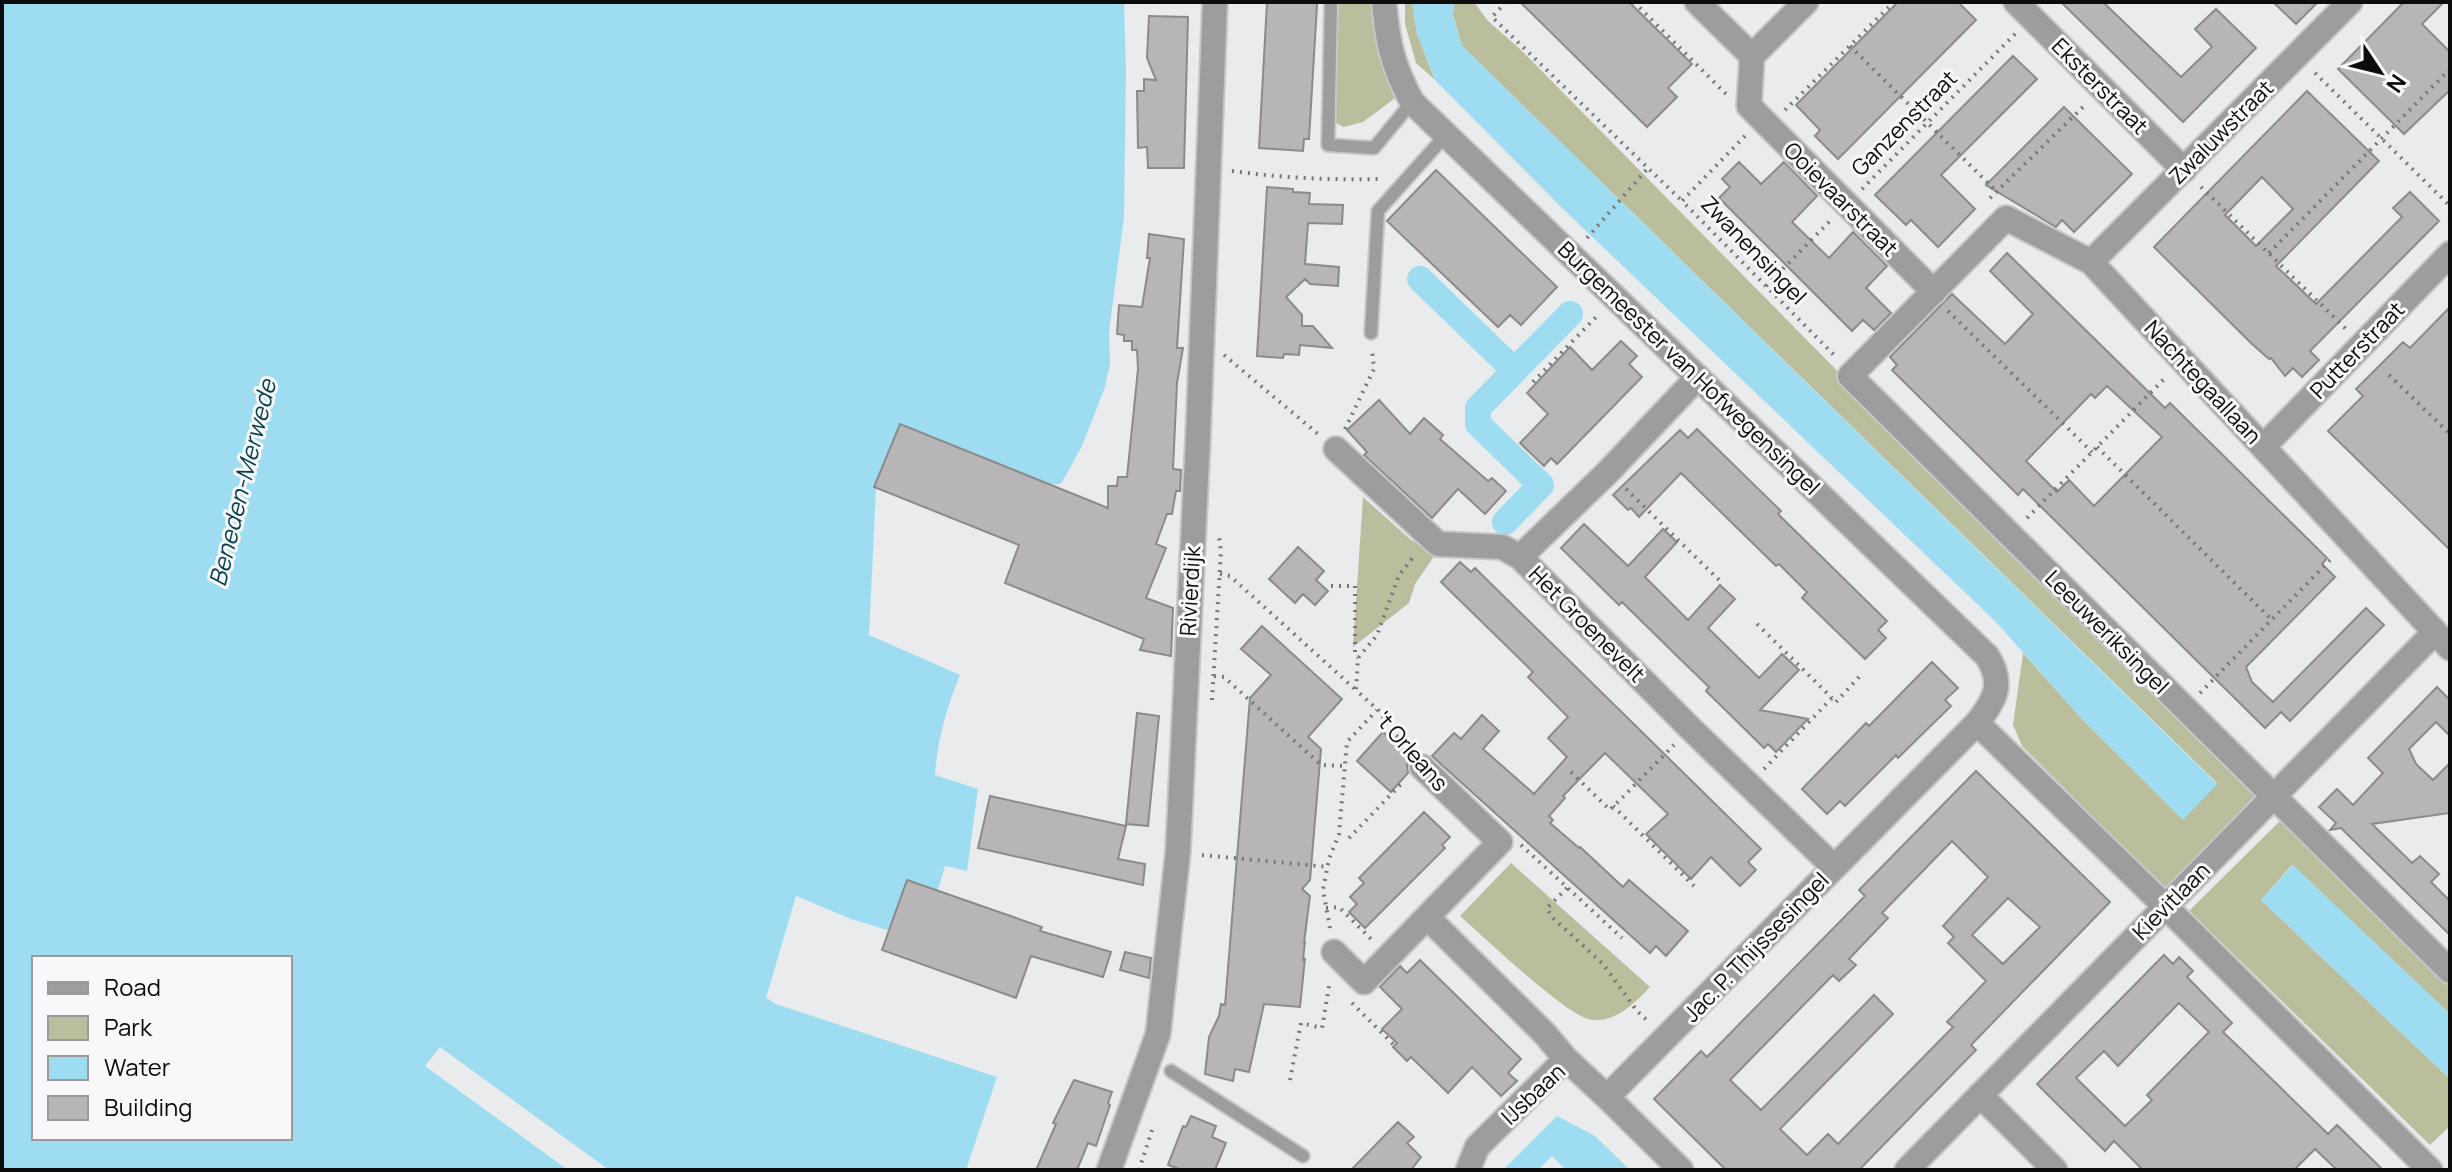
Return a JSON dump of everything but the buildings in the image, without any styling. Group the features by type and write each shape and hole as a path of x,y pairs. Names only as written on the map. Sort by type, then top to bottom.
{"street":[{"name":"Rivierdijk","path":"1109,1170 1158,1034 1178,851 1215,2"},
{"name":"Burgemeester van Hofwegensingel","path":"1384,2 1391,53 1397,74 1412,102 1987,656 1996,671 1997,691 1977,723"},
{"path":"1697,2 1752,56"},
{"path":"1749,106 1752,56 1806,2"},
{"name":"Zwaluwstraat","path":"2091,262 2350,2"},
{"name":"Eksterstraat","path":"2024,10 2184,170"},
{"name":"Ooievaarstraat","path":"1749,106 1932,293"},
{"path":"1850,376 2006,218"},
{"name":"Nachtegaallaan","path":"2006,218 2091,262 2442,640"},
{"name":"Putterstraat","path":"2263,447 2449,257"},
{"name":"Leeuweriksingel","path":"1850,376 2450,971"},
{"name":"Het Groenevelt","path":"1698,377 1608,472 1520,557 1834,867"},
{"path":"1336,449 1438,544 1502,547 1520,557"},
{"name":"Kievitlaan","path":"1907,1170 2274,796 2442,640"},
{"path":"1977,723 2430,1170"},
{"name":"Jac. P. Thijssesingel","path":"1607,1097 1977,723"},
{"name":"'t Orleans","path":"1422,764 1500,842"},
{"path":"1331,951 1364,982 1500,842"},
{"path":"1427,917 1545,1034 1566,1059"},
{"name":"IJsbaan","path":"1468,1170 1477,1147 1566,1059 1607,1097"},
{"path":"1980,1095 2055,1170"},
{"path":"1607,1097 1681,1170"}],"lane":[{"path":"1331,2 1328,145 1374,148 1412,102"},
{"path":"1371,333 1378,211 1445,136"},
{"path":"1171,1071 1303,1156"}],"path":[{"path":"1506,2 1492,17 1682,201"},
{"path":"1634,2 1728,96 1749,106"},
{"path":"1768,127 1894,2"},
{"name":"Ganzenstraat","path":"1766,286 1928,122 2024,10"},
{"path":"1850,46 1998,191 2006,218"},
{"path":"2297,56 2450,206"},
{"path":"2269,253 2450,69"},
{"path":"1987,201 2102,88"},
{"name":"Zwanensingel","path":"1749,106 1746,134 1682,201 1843,365 1850,376"},
{"path":"1588,237 1648,168"},
{"path":"1228,170 1275,177 1342,180 1378,179 1390,169"},
{"path":"2184,170 2362,344"},
{"path":"1932,293 2092,452"},
{"path":"1533,382 1616,297"},
{"path":"1219,351 1336,449 1374,369 1371,333"},
{"path":"2010,536 2183,360"},
{"path":"2389,375 2450,434"},
{"path":"2097,447 2272,620"},
{"path":"1608,472 1721,582"},
{"path":"2184,709 2350,540"},
{"path":"1358,658 1377,635 1399,575 1413,558"},
{"name":"'t Orleans","path":"1220,574 1230,576 1356,690 1422,764"},
{"path":"1331,586 1355,586 1356,690"},
{"path":"1757,624 1836,702 1859,677"},
{"path":"1213,676 1224,677 1321,765 1345,766"},
{"path":"1748,785 1832,698"},
{"path":"1290,1080 1301,1023 1322,1028 1330,981 1331,951 1323,890 1339,834 1347,742 1377,710"},
{"path":"1571,772 1610,810 1690,728"},
{"path":"1349,838 1422,764"},
{"path":"1613,806 1694,886"},
{"path":"1500,842 1511,836 1622,938"},
{"path":"1202,855 1328,867"},
{"path":"1567,888 1547,908 1552,917 1603,964 1634,1007"},
{"path":"1326,908 1339,907 1389,956"},
{"path":"1330,981 1340,992"},
{"path":"1351,1002 1393,1044"}],"green space":[{"path":"1334,2 1372,2 1380,50 1398,96 1363,122 1343,127 1335,122"},
{"path":"1405,2 1412,2 1417,34 1435,80 1416,63 1405,24"},
{"path":"1454,2 1474,2 1488,21 1521,50 1863,397 2265,796 2170,894 2022,746 2013,725 2023,653 2083,720 2183,819 2217,783 1462,46 1453,15"},
{"path":"1363,497 1411,540 1437,552 1415,584 1409,603 1353,647"},
{"path":"2281,820 2450,985 2450,1014 2292,865 2261,900 2450,1079 2450,1126 2430,1145 2189,911"},
{"path":"1511,863 1650,987 1617,1015 1592,1020 1564,1006 1505,957 1460,916"}],"water":[{"name":"Beneden-Merwede","path":"2,2 1124,2 1124,217 1109,332 1110,364 1105,387 1082,446 1061,484 876,489 869,635 960,675 943,724 935,775 978,789 967,871 945,866 937,893 890,931 796,896 766,998 776,1004 997,1077 966,1170 2,1170"},
{"path":"1412,2 1454,2 1453,16 1462,46 2217,784 2183,820 2083,720 1996,622 1562,208 1435,80 1417,34"},
{"path":"2293,865 2450,1014 2450,1079 2261,900"},
{"path":"1557,1116 1595,1136 1630,1170 1566,1170 1552,1156 1538,1170 1503,1170"}],"pier":[{"path":"440,1047 609,1170 568,1170 425,1066"}],"waterway":[{"path":"1420,279 1514,370"},
{"path":"1505,522 1541,485 1478,424 1478,408 1570,314"}]}
